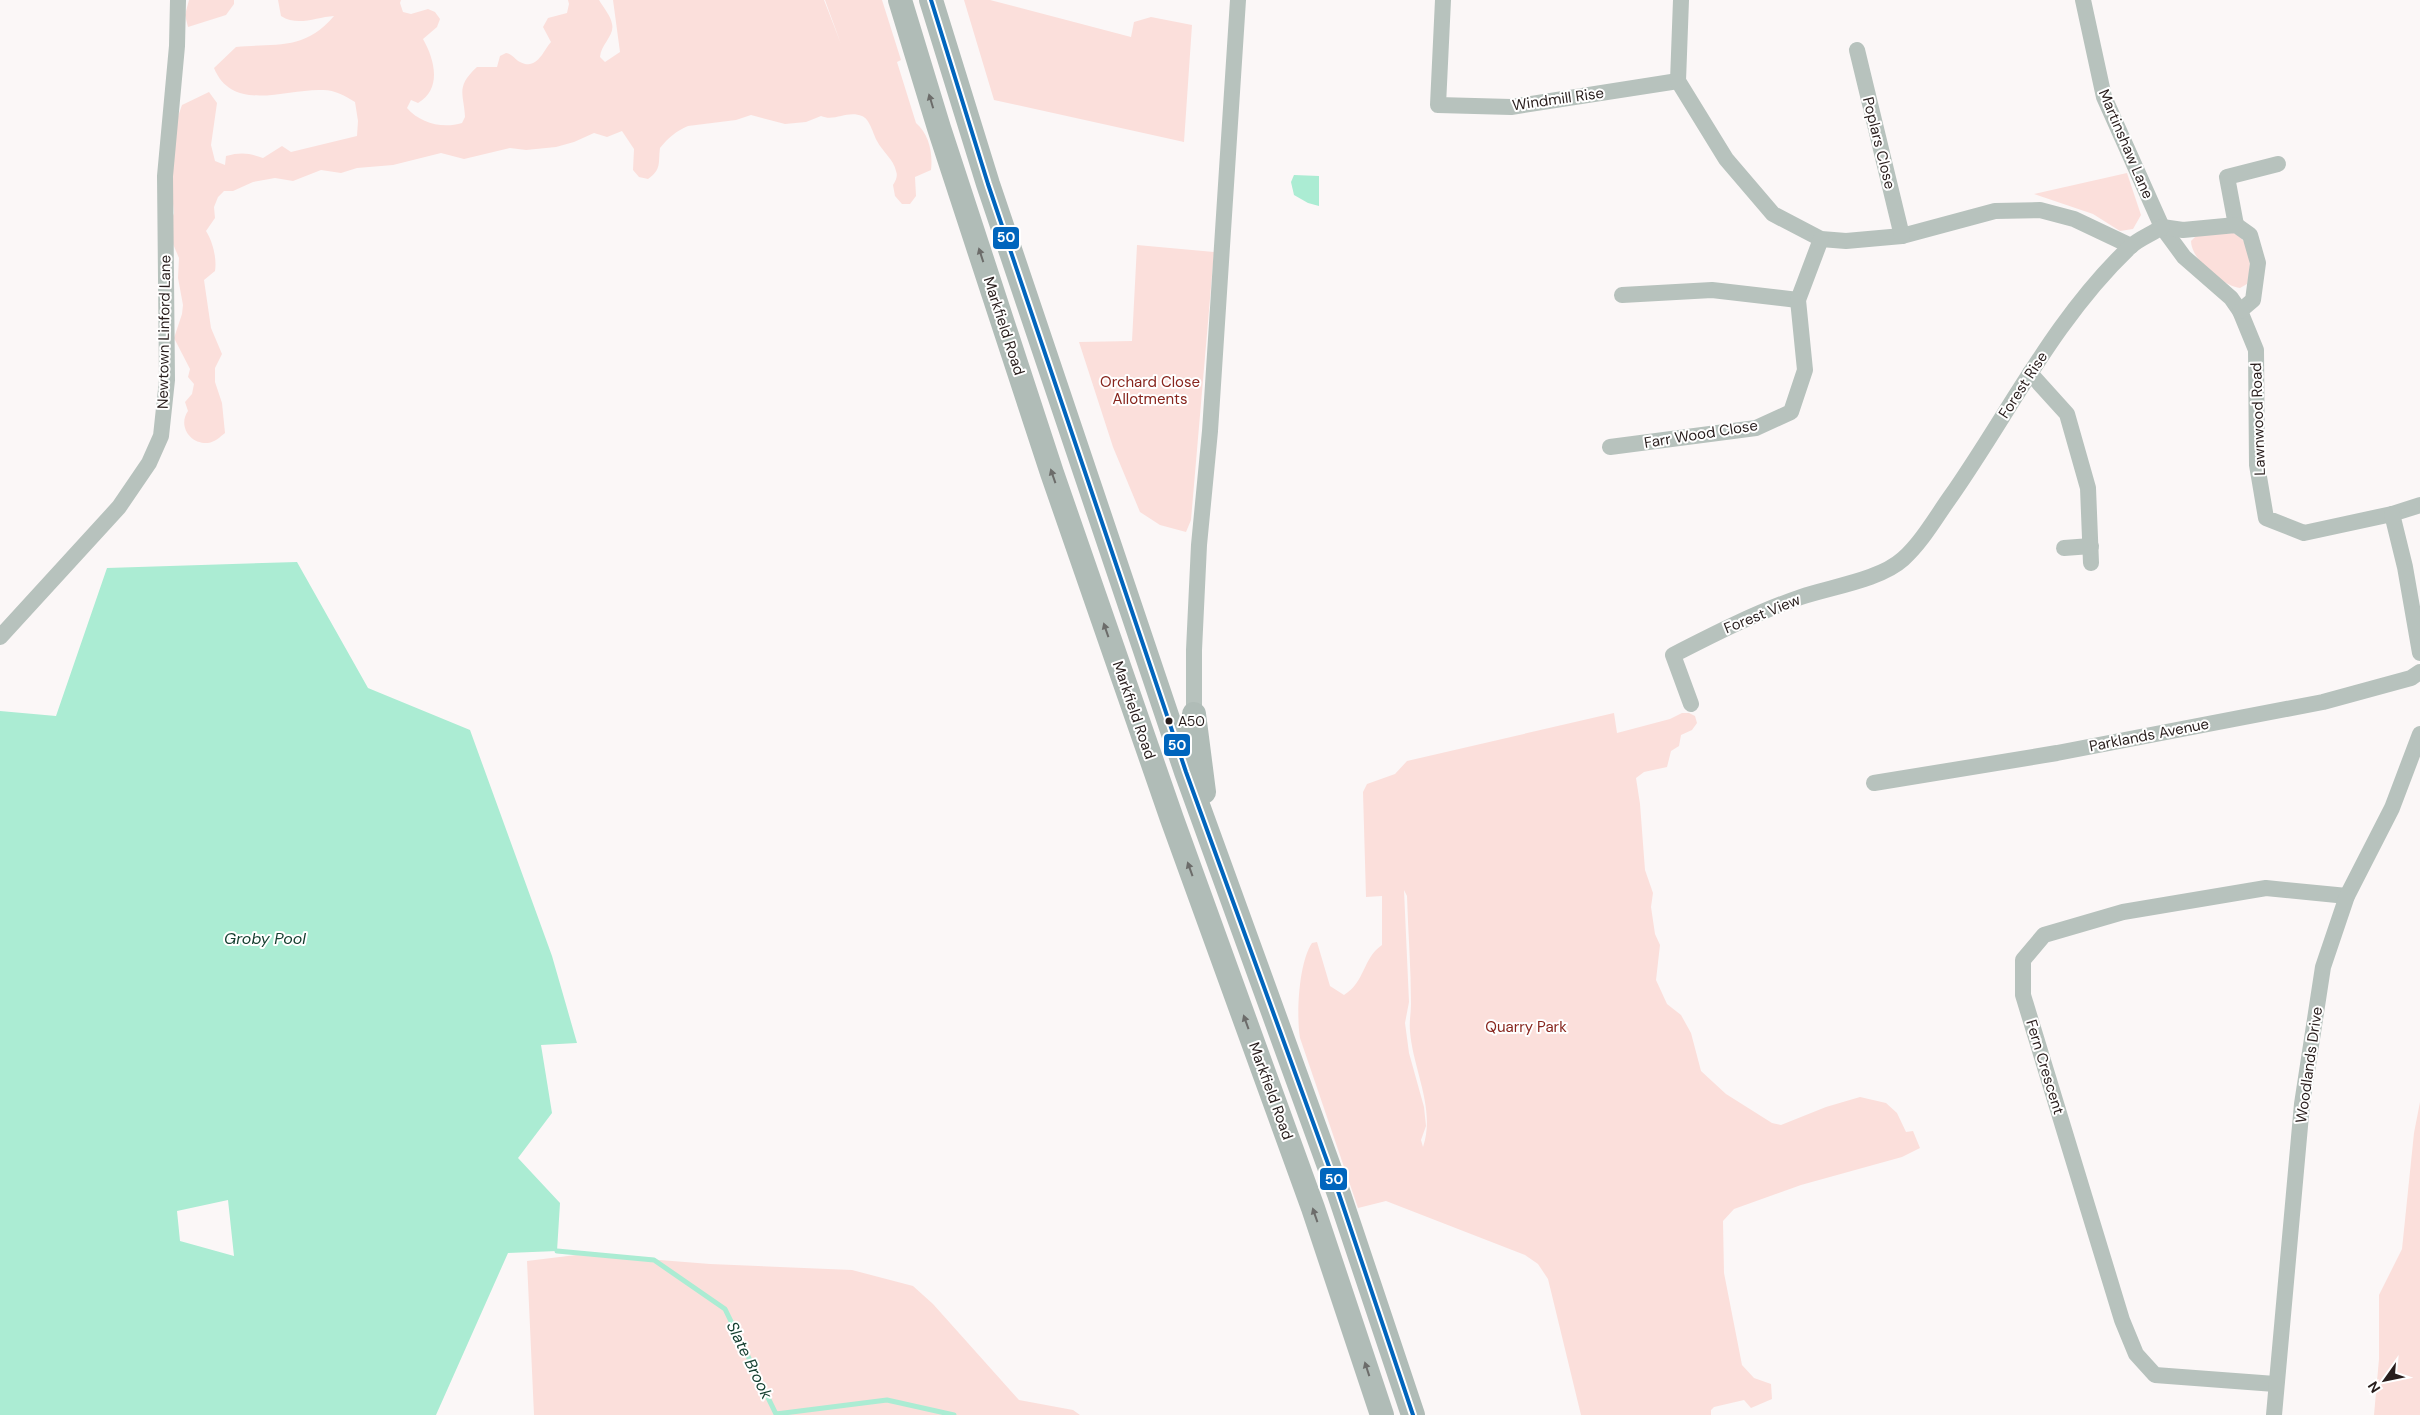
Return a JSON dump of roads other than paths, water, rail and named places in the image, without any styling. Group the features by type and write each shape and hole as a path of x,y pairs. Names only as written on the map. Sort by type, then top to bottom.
{"highway":[{"name":"Markfield Road","path":"900,0 939,128 1052,473 1172,819 1313,1208 1382,1415"},
{"name":"Markfield Road","path":"930,0 988,184 1222,875 1339,1194 1413,1415"},
{"path":"1194,714 1204,793 1222,875"}],"street":[{"name":"Newtown Linford Lane","path":"0,637 119,508 149,463 161,436 167,380 165,176 177,46 178,0"},
{"path":"1194,714 1194,650 1199,554 1210,431 1238,0"},
{"name":"Windmill Rise","path":"1443,0 1438,105 1511,107 1678,81"},
{"path":"1681,0 1678,81 1726,159 1773,214 1821,239 1846,241 1902,236 1995,211 2040,210 2074,219 2131,246"},
{"name":"Martinshaw Lane","path":"2083,0 2104,97 2162,227"},
{"name":"Poplars Close","path":"1857,50 1902,236"},
{"path":"2236,225 2227,177 2278,164"},
{"path":"2162,227 2183,230 2236,225 2250,235 2258,263 2253,300 2240,311"},
{"name":"Forest Rise","path":"1902,560 1926,530 1980,454 2030,373 2077,305 2131,246 2162,227"},
{"name":"Lawnwood Road","path":"2162,227 2184,257 2232,298 2240,311 2256,350 2257,465 2266,518 2304,533 2392,514"},
{"name":"Farr Wood Close","path":"1610,447 1756,428 1791,412 1805,370 1798,300 1821,239"},
{"path":"1622,295 1712,290 1798,300"},
{"path":"2030,373 2067,414 2088,488 2091,563"},
{"path":"2420,504 2392,514 2405,566 2420,653"},
{"path":"2064,548 2090,546"},
{"name":"Forest View","path":"1691,704 1673,655 1722,630 1755,616 1800,598 1872,577 1902,560"},
{"name":"Parklands Avenue","path":"1874,783 2057,753 2323,702 2411,678 2420,672"},
{"name":"Woodlands Drive","path":"2274,1415 2275,1384 2290,1252 2302,1104 2323,966 2346,896 2392,808 2420,734"},
{"name":"Fern Crescent","path":"2275,1384 2155,1374 2136,1354 2122,1320 2023,995 2023,960 2044,935 2123,912 2266,888 2346,896"}],"water":[{"path":"1294,175 1319,176 1319,206 1308,203 1294,195 1291,182"},
{"name":"Groby Pool","path":"297,562 368,688 470,730 552,956 577,1043 541,1045 552,1113 518,1158 560,1203 557,1251 508,1253 436,1415 0,1415 0,711 56,716 107,568","holes":["228,1200 234,1256 180,1241 177,1211"]}],"waterway":[{"name":"Slate Brook","path":"557,1251 654,1260 725,1309 776,1414 887,1400 954,1415"}],"place":[{"name":"A50","path":"1169,721"}],"park label":[{"name":"Orchard Close Allotments","path":"1150,390"},
{"name":"Quarry Park","path":"1526,1027"}]}
